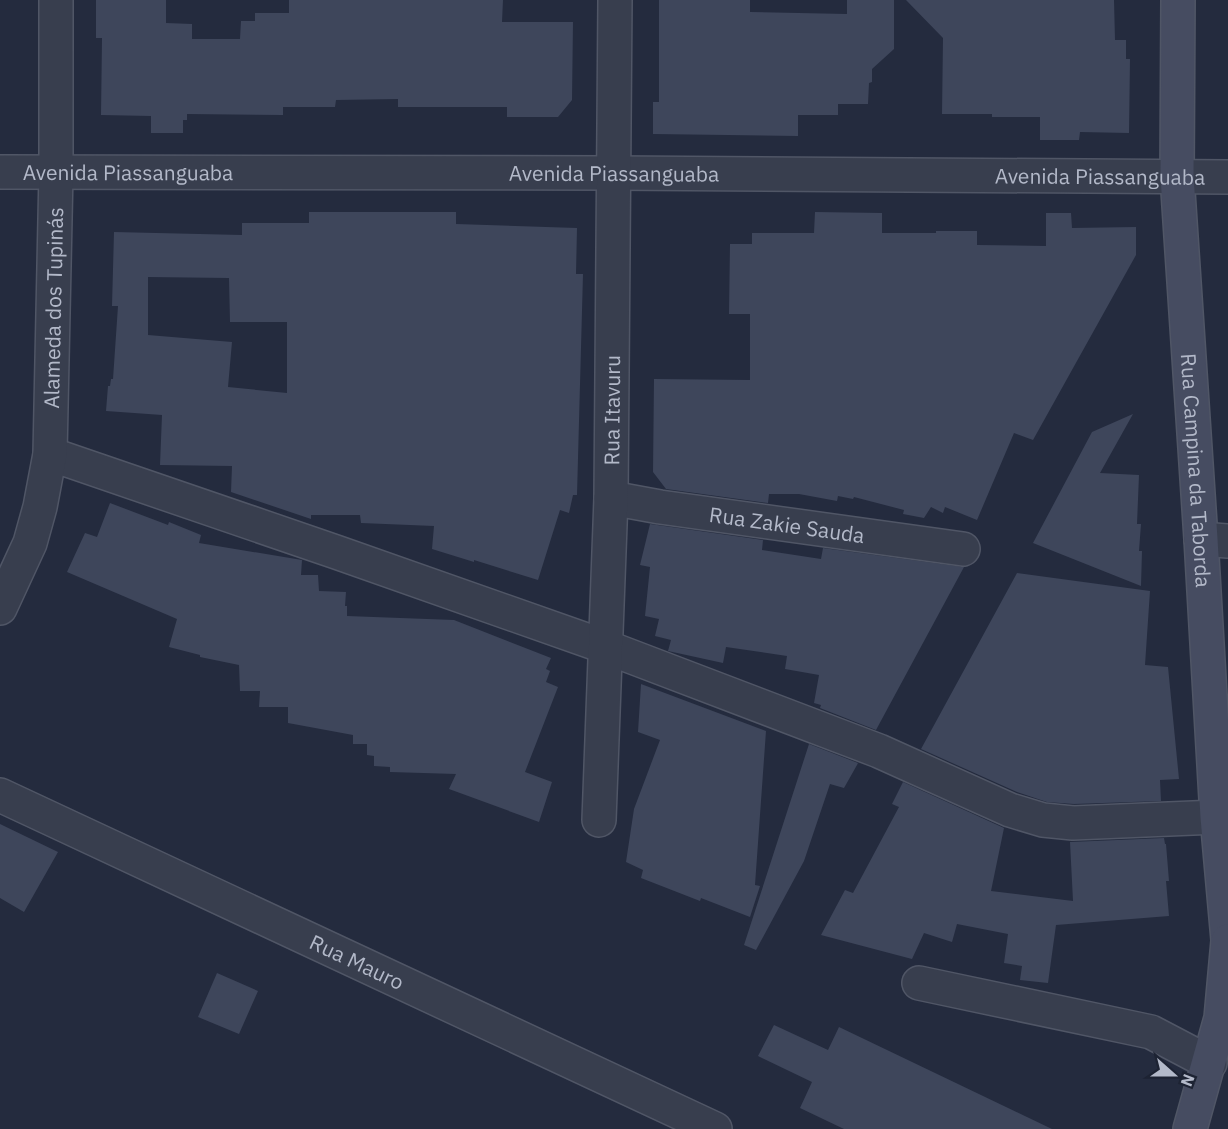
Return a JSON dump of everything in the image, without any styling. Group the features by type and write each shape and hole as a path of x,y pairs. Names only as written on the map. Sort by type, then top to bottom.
{"street":[{"name":"Alameda dos Tupinás","path":"0,609 30,543 40,507 50,454 56,172 56,0"},
{"name":"Rua Itavuru","path":"599,820 611,498 615,0"},
{"name":"Rua Campina da Taborda","path":"1178,0 1178,177 1215,540 1217,817 1228,940 1219,1065 1190,1129"},
{"name":"Avenida Piassanguaba","path":"0,172 1228,177"},
{"path":"50,454 606,647 879,751 1010,810 1044,820 1073,823 1217,817"},
{"name":"Rua Zakie Sauda","path":"611,498 660,507 963,549"},
{"name":"Rua Mauro","path":"0,795 715,1129"},
{"path":"919,984 1151,1032 1219,1065"}],"building":[{"path":"96,0 166,0 166,23 192,24 192,39 240,39 241,21 255,21 255,13 289,13 289,0 503,0 502,22 573,22 572,100 558,117 507,117 507,107 398,107 398,99 336,100 335,107 283,107 283,115 187,114 187,120 183,120 183,133 151,133 151,116 101,115 102,38 96,38"},
{"path":"659,0 750,0 750,12 847,14 847,0 894,0 894,49 872,69 868,104 838,104 838,115 798,115 798,136 653,134 653,102 659,102"},
{"path":"906,0 1114,0 1115,40 1126,40 1126,59 1130,59 1129,133 1080,132 1079,140 1040,140 1040,117 942,114 943,38"},
{"path":"309,212 456,212 456,224 577,228 576,274 583,274 577,495 573,495 569,513 560,510 538,580 432,549 434,526 361,523 360,515 311,515 311,519 231,492 232,466 160,465 162,415 106,411 108,386 113,379 118,306 112,306 114,232 242,235 242,223 309,223","holes":["148,277 229,278 230,322 287,322 287,393 228,387 232,342 148,335"]},
{"path":"815,212 882,213 882,233 977,231 977,245 1046,246 1046,213 1071,213 1072,228 1136,227 1136,255 1033,440 1014,433 977,520 945,507 943,513 931,507 924,518 903,514 904,510 854,497 853,499 838,496 837,501 799,494 769,494 768,503 666,489 653,472 654,379 750,380 750,314 729,314 730,244 752,244 752,233 814,233"},
{"path":"1133,414 1100,473 1139,475 1137,524 1141,524 1139,551 1142,551 1141,586 1033,543 1092,432"},
{"path":"110,503 201,535 199,543 302,560 301,575 318,575 319,591 346,592 347,616 454,620 551,658 546,669 550,671 546,682 558,687 525,772 552,782 539,822 449,789 456,774 390,772 390,767 374,766 374,756 367,755 367,744 353,744 353,735 288,723 288,707 259,707 260,691 240,691 239,665 200,657 200,655 169,647 177,619 67,572 85,533 97,537"},
{"path":"650,524 763,540 762,550 821,559 823,548 964,567 876,730 820,708 821,705 814,703 819,675 785,669 787,656 726,647 723,663 668,651 671,640 655,636 659,619 645,616 650,567 640,565"},
{"path":"1017,573 1150,591 1145,665 1168,667 1179,779 1160,780 1161,801 1074,804 1047,802 1017,792 921,749"},
{"path":"641,684 766,731 755,885 760,886 750,917 641,878 643,870 626,862 634,809 660,740 638,732"},
{"path":"809,744 858,763 844,788 830,784 804,861 756,950 744,945"},
{"path":"903,782 1004,828 991,891 1073,901 1070,842 1164,838 1169,881 1166,881 1169,916 1056,925 1048,983 1020,980 1022,966 1004,963 1008,934 957,924 952,942 924,933 912,959 821,935 845,890 853,893 899,807 892,804"},
{"path":"0,824 58,852 24,912 0,898"},
{"path":"217,973 258,991 239,1034 198,1017"},
{"path":"774,1025 828,1050 839,1027 1052,1129 844,1129 800,1108 812,1082 758,1056"}]}
